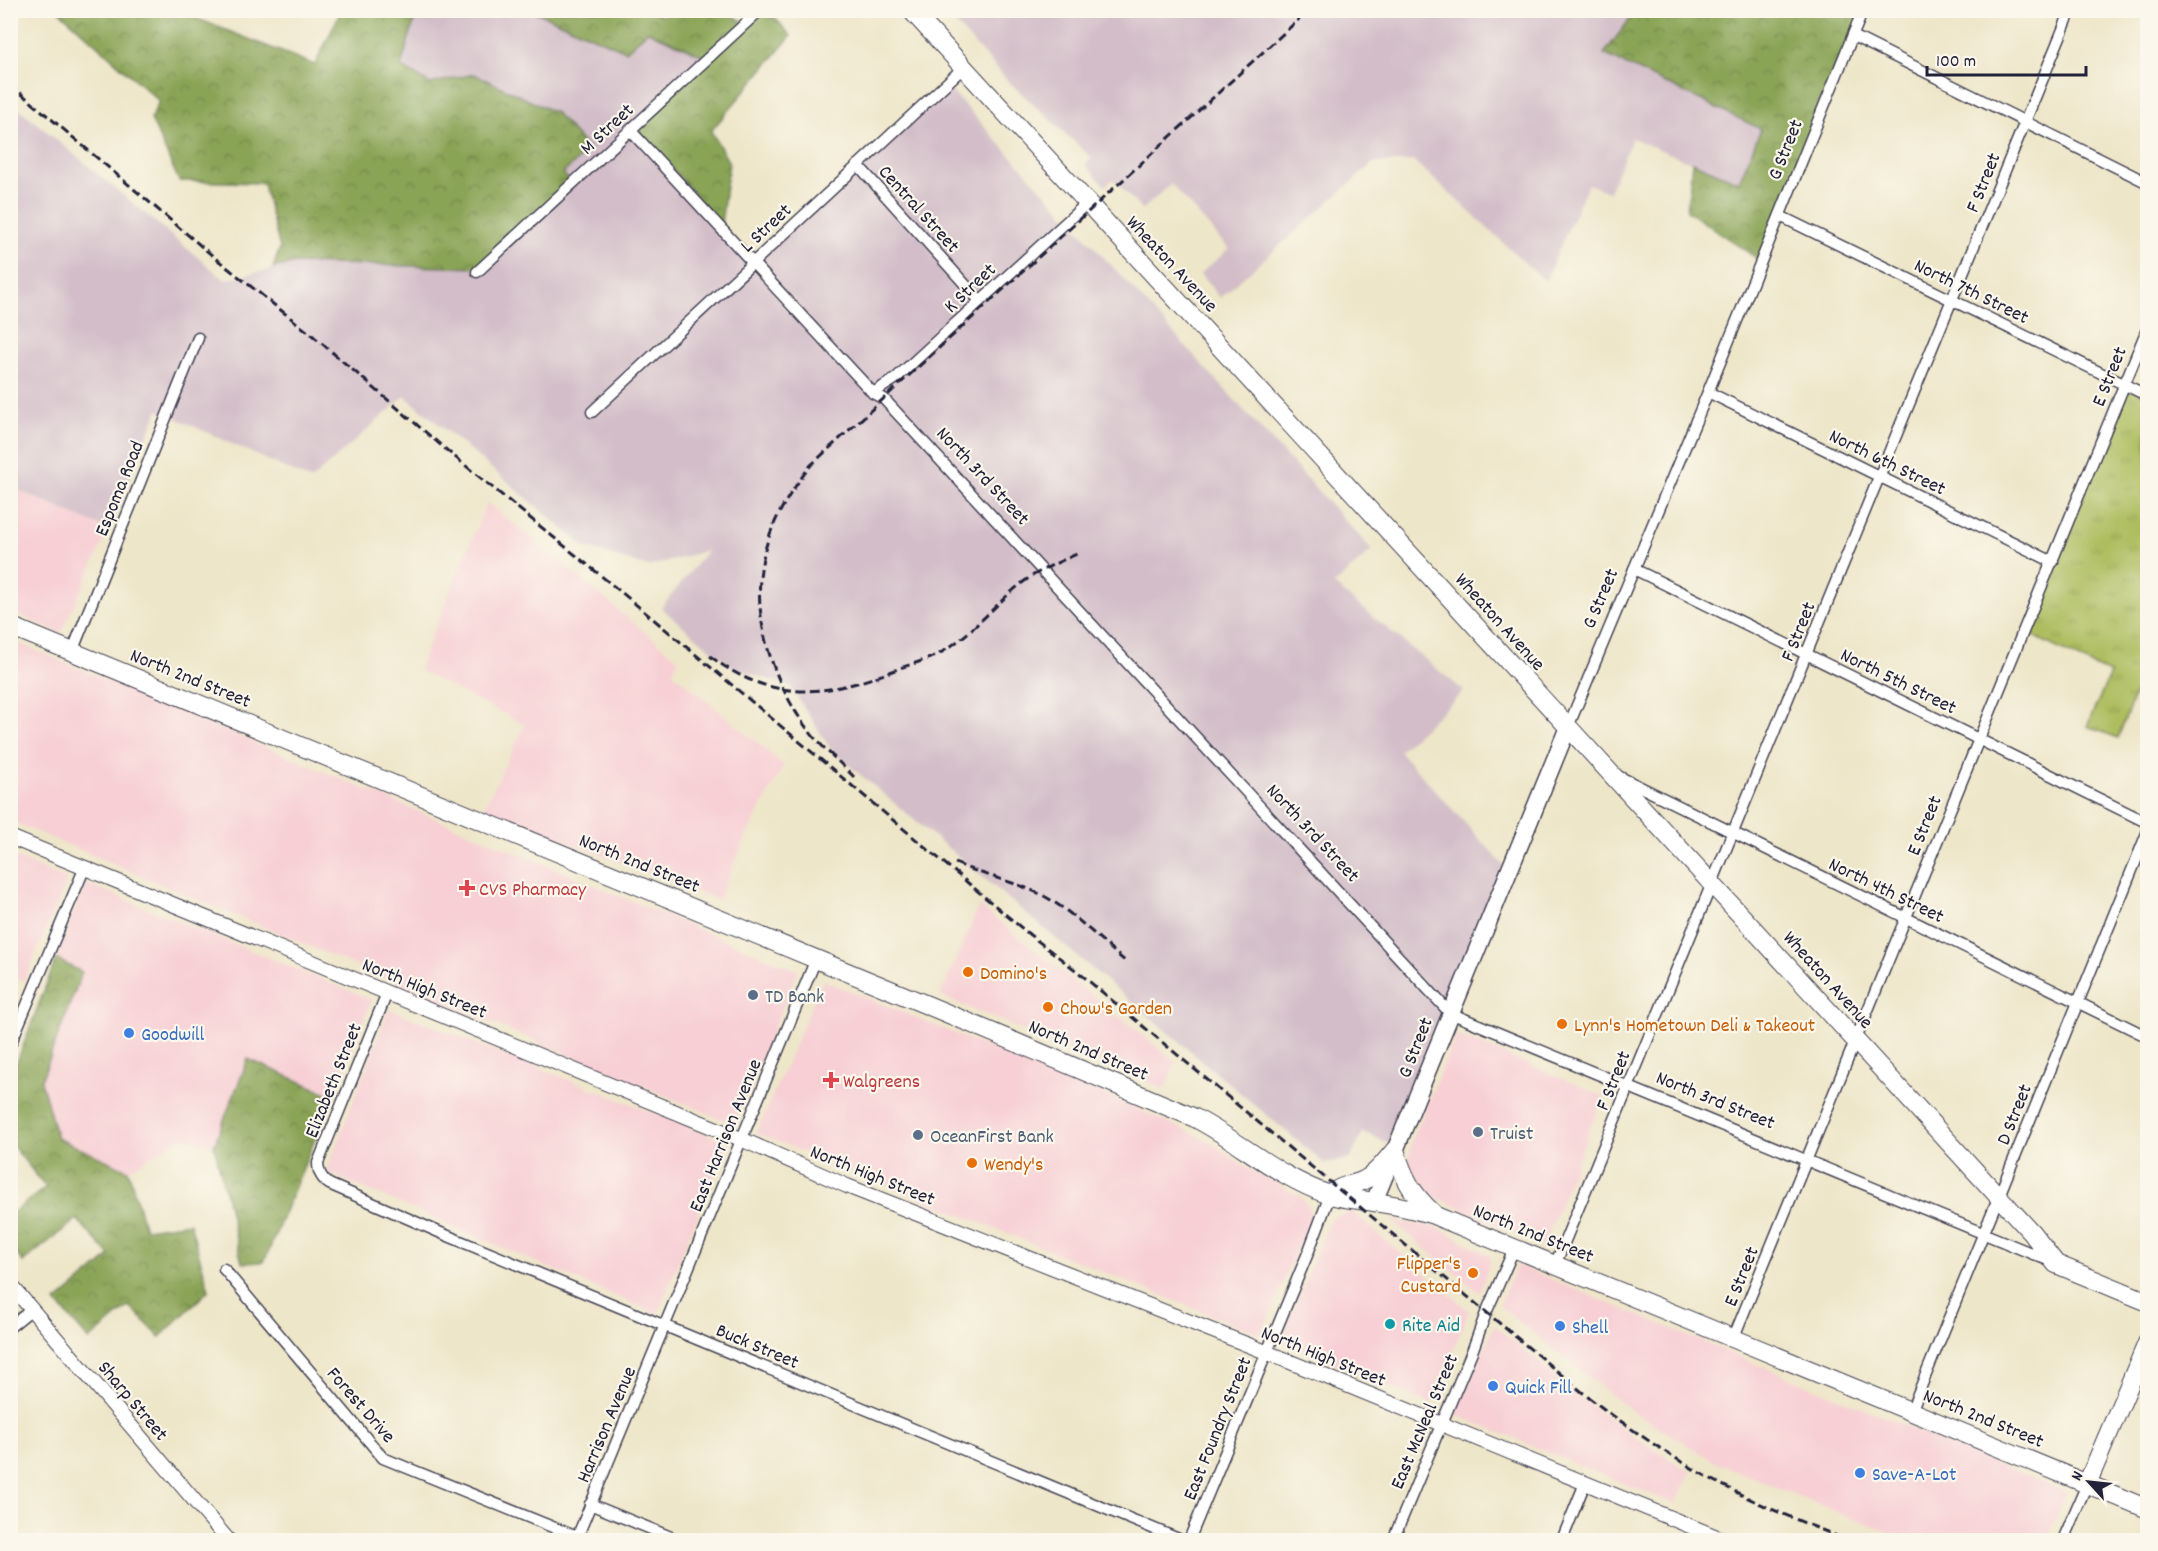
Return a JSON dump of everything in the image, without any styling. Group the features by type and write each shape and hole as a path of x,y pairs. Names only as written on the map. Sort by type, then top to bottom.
{"main road":[{"name":"Wheaton Avenue","path":"911,10 2031,1232 2056,1264"},
{"name":"North 2nd Street","path":"10,626 1195,1118 1276,1170 1330,1195 1437,1216 2148,1509"},
{"name":"G Street","path":"1374,1202 1568,728"},
{"path":"1330,1195 1336,1189 1365,1180 1395,1150 1407,1185 1418,1199 1437,1216"},
{"name":"North 3rd Street","path":"2056,1264 2148,1302"},
{"path":"2087,1484 2148,1341"}],"street":[{"name":"M Street","path":"477,272 760,10"},
{"name":"G Street","path":"1568,728 1708,392 1863,10"},
{"name":"F Street","path":"1555,1265 2072,10"},
{"path":"1853,36 2148,183"},
{"name":"L Street","path":"592,412 963,68"},
{"name":"North 3rd Street","path":"630,130 873,393 884,399 1450,1013 2056,1264"},
{"name":"Central Street","path":"858,165 980,301"},
{"name":"K Street","path":"873,393 895,379 1087,203"},
{"name":"North 7th Street","path":"1780,216 2148,396"},
{"name":"E Street","path":"1734,1339 2148,327"},
{"name":"Espoma Road","path":"72,652 198,338"},
{"name":"North 6th Street","path":"1708,392 2053,562"},
{"name":"North 5th Street","path":"1634,569 2148,823"},
{"name":"North 4th Street","path":"1610,772 2148,1038"},
{"name":"D Street","path":"1911,1412 2148,831"},
{"name":"North High Street","path":"10,837 741,1139 847,1186 1266,1352 1724,1540"},
{"path":"10,1045 85,867"},
{"name":"East Harrison Avenue","path":"666,1325 816,960"},
{"name":"Elizabeth Street","path":"323,1180 318,1163 387,993"},
{"name":"Buck Street","path":"323,1180 441,1233 1181,1540"},
{"name":"East Foundry Street","path":"1189,1540 1330,1195"},
{"name":"East McNeal Street","path":"1393,1540 1514,1249"},
{"name":"Forest Drive","path":"224,1269 383,1458 576,1539"},
{"name":"Sharp Street","path":"10,1284 228,1540"},
{"path":"10,1327 32,1309"},
{"name":"Harrison Avenue","path":"576,1539 666,1325"},
{"path":"1562,1540 1585,1484"},
{"path":"2063,1540 2087,1484"},
{"path":"590,1504 678,1540"}],"shaded area":[{"path":"417,11 533,11 626,50 648,31 708,58 635,126 753,261 947,86 1372,550 1334,585 1464,691 1399,751 1509,871 1396,1146 1363,1132 1350,1159 1324,1163 832,751 790,686 735,669 661,608 708,550 648,567 585,547 405,396 311,480 158,410 109,530 11,487 13,451 10,450 10,101 225,280 296,263 484,268 572,183 474,74 429,84 400,66"},
{"path":"944,11 1636,11 1604,54 1761,129 1739,182 1632,138 1609,192 1588,184 1545,281 1414,161 1373,163 1220,298 1200,274 1229,249 1171,184 1142,210 1113,179 1105,186 1085,165 1092,158 1008,81"},
{"path":"10,487 109,530 61,633 11,612"},
{"path":"487,502 679,660 672,672 784,765 749,830 718,900 483,809 525,725 418,670"},
{"path":"11,640 798,971 733,1124 11,821"},
{"path":"11,855 67,880 24,981 11,975"},
{"path":"85,883 372,1000 333,1096 248,1059 214,1145 183,1137 128,1170 57,1138 41,1081 82,972 56,959"},
{"path":"979,906 1176,1062 1165,1089 940,996"},
{"path":"823,980 1125,1103 1209,1141 1249,1169 1301,1196 1312,1214 1261,1335 756,1133"},
{"path":"389,1009 728,1142 657,1314 326,1172"},
{"path":"1456,1034 1603,1096 1543,1246 1422,1191 1408,1164 1411,1143"},
{"path":"1351,1211 1469,1311 1431,1404 1281,1341 1330,1220"},
{"path":"1391,1220 1438,1227 1491,1257 1480,1293"},
{"path":"1517,1265 2066,1492 2047,1540 1906,1540 1717,1463 1629,1409 1499,1306"},
{"path":"1494,1325 1581,1398 1640,1441 1691,1472 1675,1504 1456,1415"}],"green space":[{"path":"650,10 662,16 668,11 723,11 747,23 761,11 769,11 791,36 711,131 729,163 721,224 634,126 708,58 648,31 626,51 533,11"},
{"path":"59,11 178,11 315,65 341,11 417,11 401,66 430,84 474,74 556,113 589,150 563,173 572,184 484,268 296,263 273,268 280,248 263,183 179,181 151,119 159,101"},
{"path":"1636,11 1864,11 1761,261 1687,211 1692,162 1739,182 1761,129 1604,54"},
{"path":"2126,386 2147,397 2148,676 2142,675 2118,738 2087,726 2110,674 2027,633"},
{"path":"56,959 82,972 41,1081 57,1138 128,1170 145,1229 190,1223 209,1290 160,1337 129,1306 89,1340 56,1302 110,1256 77,1219 23,1262 11,1247 11,1214 46,1187 11,1144 10,1080"},
{"path":"248,1059 333,1096 264,1262 242,1263 214,1145"}],"railway":[{"path":"854,777 814,737 796,712 775,670 767,647 762,624 760,577 767,542 789,496 811,465 1309,10"},
{"path":"10,84 214,257 312,335 450,453 621,592 1030,935 1078,972 1588,1397 1659,1447 1715,1481 1776,1511 1847,1540"},
{"path":"710,656 734,672 780,689 802,691 849,685 942,652 964,636 1022,583 1042,570 1079,553"},
{"path":"955,863 1028,889 1049,899 1072,915 1126,962"}],"place":[{"name":"CVS Pharmacy","path":"467,888"},
{"name":"Domino's","path":"968,972"},
{"name":"TD Bank","path":"753,995"},
{"name":"Chow's Garden","path":"1048,1007"},
{"name":"Lynn's Hometown Deli & Takeout","path":"1562,1024"},
{"name":"Goodwill","path":"129,1033"},
{"name":"Walgreens","path":"831,1080"},
{"name":"Truist","path":"1478,1132"},
{"name":"OceanFirst Bank","path":"918,1135"},
{"name":"Wendy's","path":"972,1163"},
{"name":"Flipper's Custard","path":"1473,1273"},
{"name":"Rite Aid","path":"1390,1324"},
{"name":"Shell","path":"1560,1326"},
{"name":"Quick Fill","path":"1493,1386"},
{"name":"Save-A-Lot","path":"1860,1473"}]}
